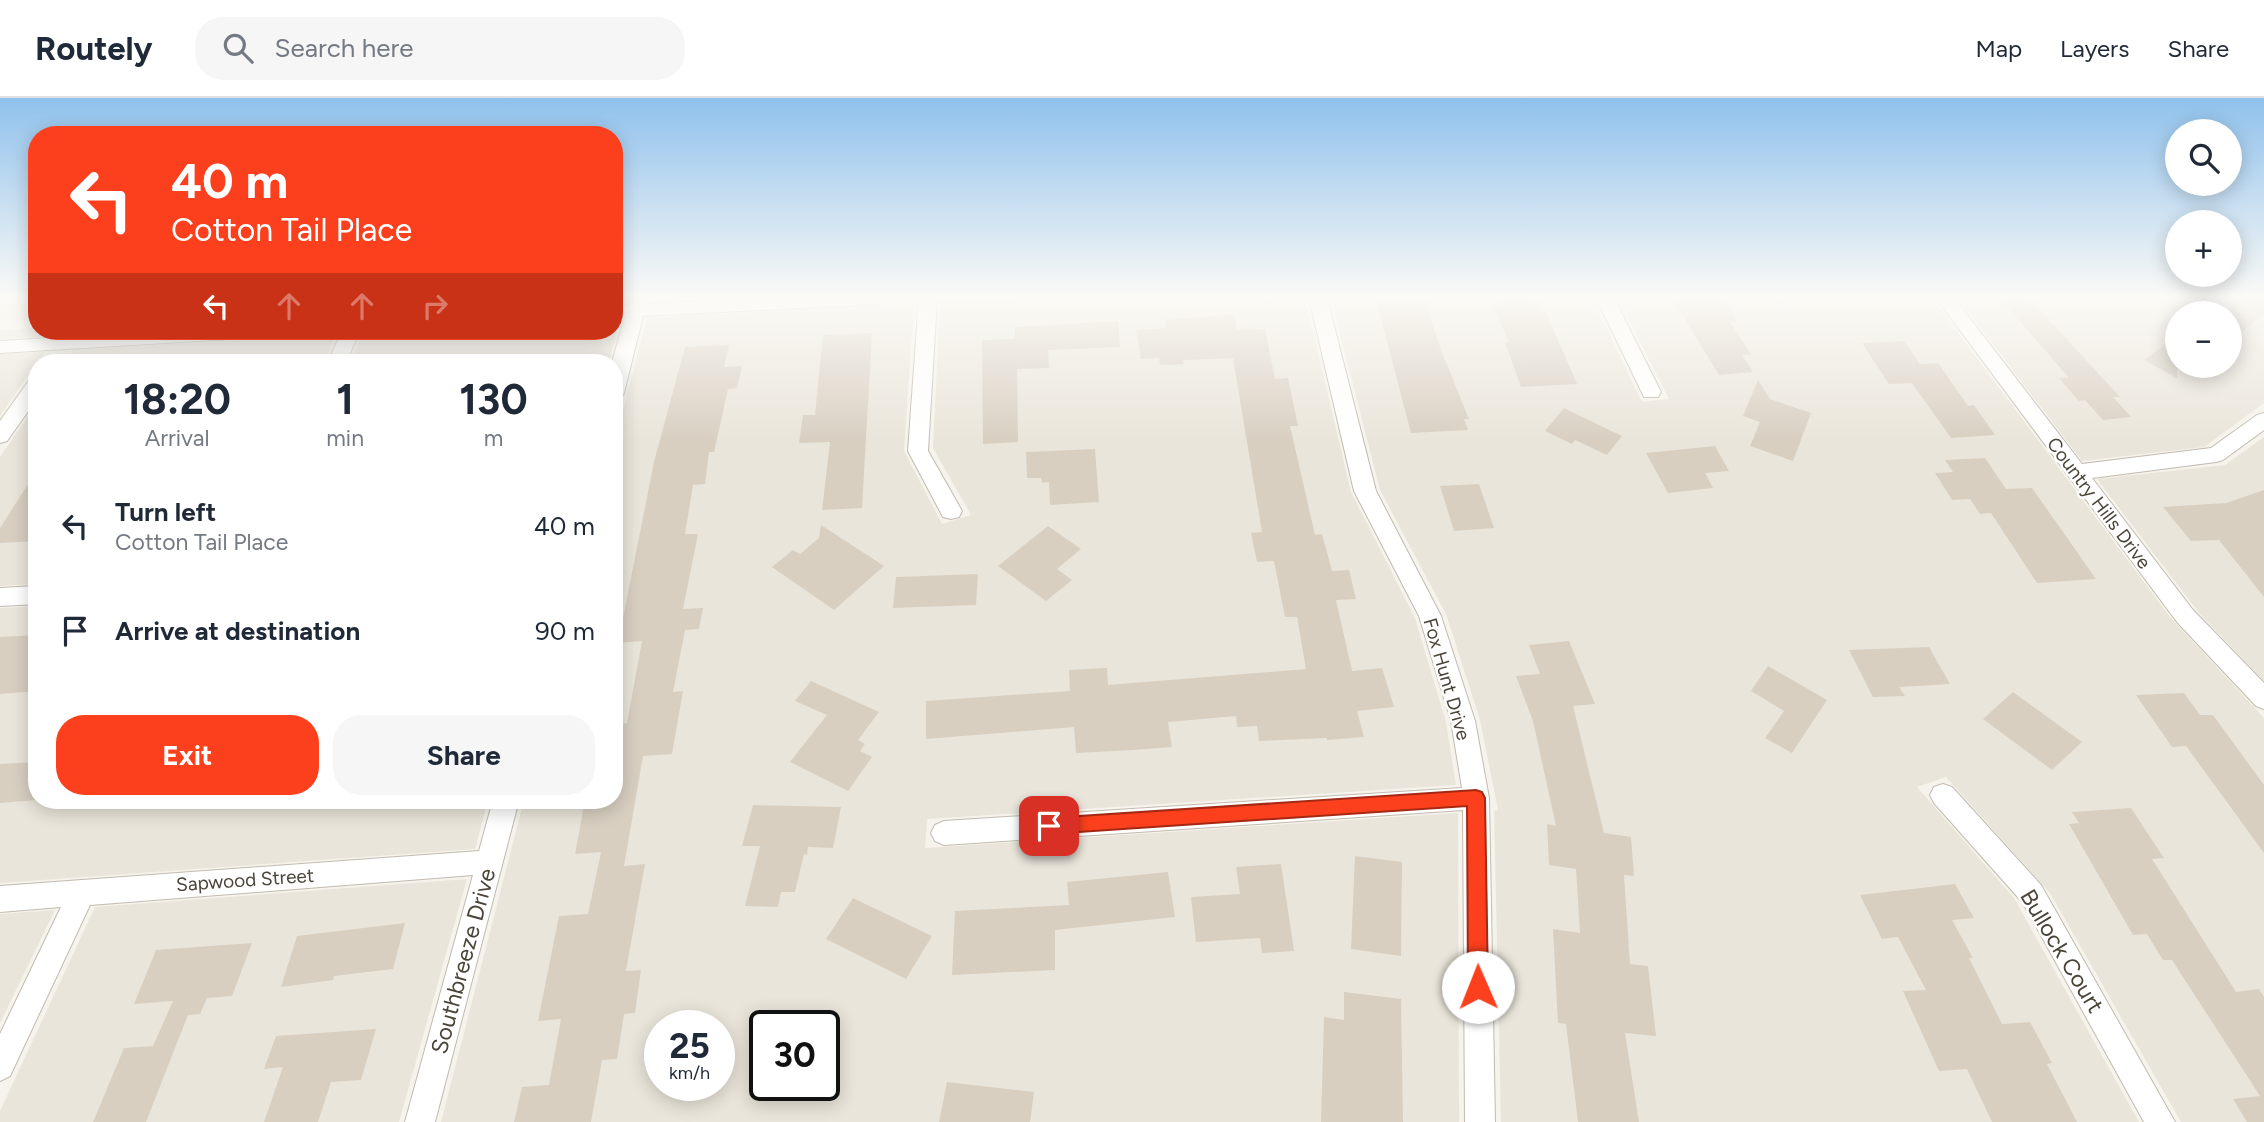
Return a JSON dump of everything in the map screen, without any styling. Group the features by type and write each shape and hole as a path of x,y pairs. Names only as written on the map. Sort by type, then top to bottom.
{"street":[{"path":"0,347 26,346"},
{"path":"925,346 918,451 951,511"},
{"name":"Fox Hunt Drive","path":"1330,346 1365,491 1430,616 1463,721 1476,798 1480,1122"},
{"path":"1628,346 1651,392"},
{"name":"Country Hills Drive","path":"1981,346 2186,616 2264,699"},
{"path":"0,436 28,397"},
{"path":"2076,471 2216,455 2264,419"},
{"path":"0,597 28,595"},
{"name":"Bullock Court","path":"1943,794 2032,894 2160,1122"},
{"path":"944,833 1476,798"},
{"name":"Southbreeze Drive","path":"420,1122 504,809"},
{"name":"Sapwood Street","path":"0,899 490,862"},
{"path":"0,1066 82,892"}],"shaded area":[{"path":"143,346 331,346 327,354 70,354 73,350"},
{"path":"358,346 613,346 611,354 354,354"},
{"path":"640,346 911,346 904,451 942,524 971,515 933,448 938,346 1316,346 1351,492 1415,618 1446,722 1456,785 927,819 925,848 1458,813 1459,1122 441,1122 522,809 623,809 623,411"},
{"path":"1343,346 1615,346 1642,402 1669,399 1642,346 1968,346 2170,617 2264,718 2264,1122 2181,1122 2050,893 1946,777 1917,787 2014,898 2139,1122 1501,1122 1494,811 1498,810 1480,720 1446,614 1380,490"},
{"path":"1994,346 2165,346 2165,378 2242,378 2242,346 2264,346 2264,403 2204,447 2082,461"},
{"path":"45,352 28,354 28,375 0,416 0,354"},
{"path":"28,416 28,584 0,586 0,457"},
{"path":"2264,437 2264,681 2200,614 2097,479 2225,465"},
{"path":"28,606 28,809 486,809 475,849 0,883 0,608"},
{"path":"467,879 399,1122 0,1122 0,1111 95,907"},
{"path":"55,910 0,1023 0,914"}],"building":[{"path":"729,346 724,367 742,366 737,388 728,389 714,452 709,452 705,484 693,485 685,534 698,534 683,609 703,608 699,629 685,630 673,692 683,691 672,754 643,756 624,866 645,864 626,971 641,970 635,1013 624,1014 617,1059 602,1060 591,1122 514,1122 522,1087 549,1085 561,1019 538,1021 559,916 588,914 601,852 575,854 583,809 623,809 623,723 627,723 642,641 623,643 623,618 654,462 685,347"},
{"path":"822,346 871,346 862,508 822,510 830,442 799,443 803,415 815,415"},
{"path":"982,346 1120,346 1048,350 1049,368 1017,369 1018,442 983,444"},
{"path":"1139,346 1268,346 1275,379 1288,378 1298,426 1290,426 1315,535 1322,534 1332,571 1349,570 1356,599 1336,600 1352,671 1382,668 1394,707 1357,711 1364,737 1259,741 1257,726 1237,727 1236,716 1168,722 1172,747 1133,750 1076,753 1074,727 926,739 926,701 1070,691 1069,670 1107,668 1108,685 1306,669 1297,617 1285,617 1274,561 1257,562 1251,533 1262,532 1233,358 1183,360 1184,364 1160,365 1159,358 1141,359"},
{"path":"1388,346 1440,346 1469,419 1464,419 1468,430 1411,433"},
{"path":"1506,346 1561,346 1577,384 1521,387"},
{"path":"1701,346 1746,346 1751,354 1742,355 1753,372 1719,375"},
{"path":"1864,346 1907,346 1920,364 1938,363 1968,406 1974,405 1995,435 1951,438 1912,383 1889,384"},
{"path":"2041,346 2073,346 2120,397 2113,397 2131,417 2103,420 2085,400 2079,401 2059,378 2069,378"},
{"path":"2164,346 2165,346 2165,371 2144,360"},
{"path":"1758,380 1770,399 1811,413 1793,461 1750,446 1760,422 1743,416"},
{"path":"1564,408 1622,436 1607,455 1575,440 1572,444 1545,431"},
{"path":"1715,446 1729,471 1705,473 1713,488 1668,493 1646,453"},
{"path":"1095,449 1099,502 1050,505 1049,482 1042,483 1041,478 1027,478 1026,452"},
{"path":"1985,458 2006,489 2032,488 2096,579 2037,583 1991,513 1980,514 1970,499 1952,500 1935,473 1953,472 1945,460"},
{"path":"28,484 28,541 0,543 0,528"},
{"path":"1479,484 1494,528 1454,531 1440,486"},
{"path":"2264,490 2264,597 2219,540 2191,541 2163,507 2226,503"},
{"path":"821,525 884,566 834,610 772,567 793,550 800,554 819,538"},
{"path":"1048,526 1081,549 1057,569 1072,580 1046,601 998,566"},
{"path":"978,574 976,605 893,608 896,577"},
{"path":"28,635 28,692 0,694 0,637"},
{"path":"1569,641 1595,704 1573,706 1604,833 1631,837 1634,876 1624,875 1630,964 1648,966 1656,1036 1625,1033 1639,1122 1578,1122 1566,1024 1558,1023 1553,929 1580,933 1576,869 1549,865 1547,824 1556,826 1533,721 1516,676 1540,674 1529,645"},
{"path":"1929,647 1950,684 1899,687 1905,696 1873,697 1849,650"},
{"path":"1768,666 1827,700 1792,753 1765,738 1784,711 1751,691"},
{"path":"811,681 879,712 858,740 865,744 860,751 872,757 848,791 790,762 827,715 795,701"},
{"path":"2013,692 2082,742 2052,770 1983,719"},
{"path":"2184,693 2200,715 2213,715 2264,785 2264,853 2186,746 2172,747 2136,695"},
{"path":"28,762 28,801 0,803 0,764"},
{"path":"753,805 841,807 833,848 808,847 795,892 781,892 778,907 745,906 760,846 742,846"},
{"path":"2131,808 2164,858 2152,859 2236,992 2259,989 2264,997 2264,1122 2247,1122 2233,1099 2260,1096 2172,960 2163,960 2147,934 2133,935 2069,824 2079,823 2072,812"},
{"path":"1355,856 1402,862 1401,956 1351,949"},
{"path":"1281,864 1294,951 1262,953 1260,938 1196,942 1191,897 1240,894 1236,867"},
{"path":"1168,872 1175,917 1055,930 1055,970 952,975 955,911 1069,905 1067,882"},
{"path":"1955,884 1974,918 1952,920 1973,958 1969,958 2002,1024 2030,1022 2052,1063 2047,1064 2077,1122 1992,1122 1967,1069 1939,1071 1903,991 1926,990 1898,937 1882,939 1860,895"},
{"path":"853,898 932,936 906,979 826,939"},
{"path":"405,923 393,969 334,976 333,980 281,987 297,936"},
{"path":"252,943 232,996 207,998 200,1014 188,1015 146,1122 93,1122 124,1048 153,1046 173,1001 134,1004 156,950"},
{"path":"1344,992 1401,999 1403,1122 1321,1122 1324,1017 1344,1020"},
{"path":"376,1029 361,1080 331,1082 318,1122 264,1122 283,1067 264,1069 276,1036"},
{"path":"947,1082 1034,1092 1030,1122 939,1122"}],"route":[{"path":"1049,826 1476,798 1478,987"}]}
